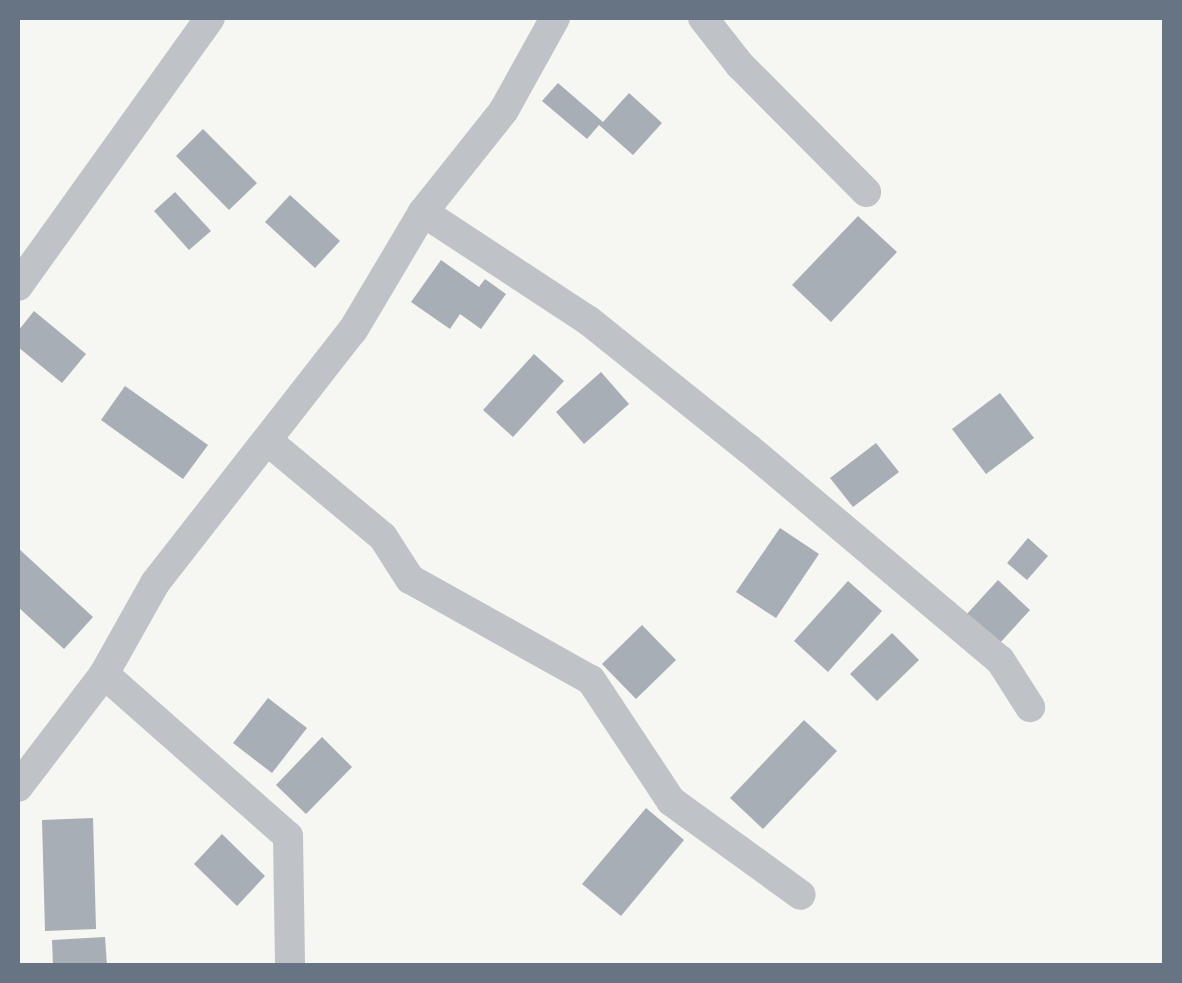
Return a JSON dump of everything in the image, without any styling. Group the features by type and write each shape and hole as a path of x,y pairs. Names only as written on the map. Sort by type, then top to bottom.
{"street":[{"path":"18,286 210,18"},
{"path":"18,787 104,674 154,583 270,442 353,330 423,212 504,110 555,18"},
{"path":"703,18 740,65 866,192"},
{"path":"423,212 589,321 750,449 1000,660 1030,707"},
{"path":"270,442 382,536 410,579 591,680 671,800 801,896"},
{"path":"104,674 288,836 290,966"}],"building":[{"path":"558,83 603,122 629,93 662,123 633,155 599,125 587,139 542,101"},
{"path":"203,129 257,183 229,210 176,156"},
{"path":"175,192 211,231 189,250 154,211"},
{"path":"290,195 340,241 315,268 265,222"},
{"path":"858,216 897,252 831,322 792,285"},
{"path":"441,260 479,287 485,279 506,294 481,329 460,314 450,329 411,302"},
{"path":"34,311 86,354 62,383 18,347 18,331"},
{"path":"534,354 564,381 513,437 483,410"},
{"path":"601,372 629,404 584,444 556,412"},
{"path":"125,386 208,445 183,479 101,420"},
{"path":"1000,393 1034,438 986,474 952,429"},
{"path":"876,443 899,472 853,507 830,478"},
{"path":"780,528 819,554 776,618 736,592"},
{"path":"1028,538 1048,556 1027,580 1007,563"},
{"path":"18,548 93,617 64,649 18,607"},
{"path":"998,580 1030,610 998,645 966,615"},
{"path":"848,581 882,611 828,672 794,641"},
{"path":"642,625 676,660 636,699 602,664"},
{"path":"892,633 919,660 877,701 850,674"},
{"path":"268,698 307,728 272,773 233,743"},
{"path":"804,720 837,751 763,829 730,798"},
{"path":"322,737 352,767 306,814 276,785"},
{"path":"646,808 684,840 621,916 582,884"},
{"path":"93,818 96,929 45,931 42,820"},
{"path":"222,834 265,876 237,906 194,864"},
{"path":"105,937 107,966 53,966 52,940"}]}
